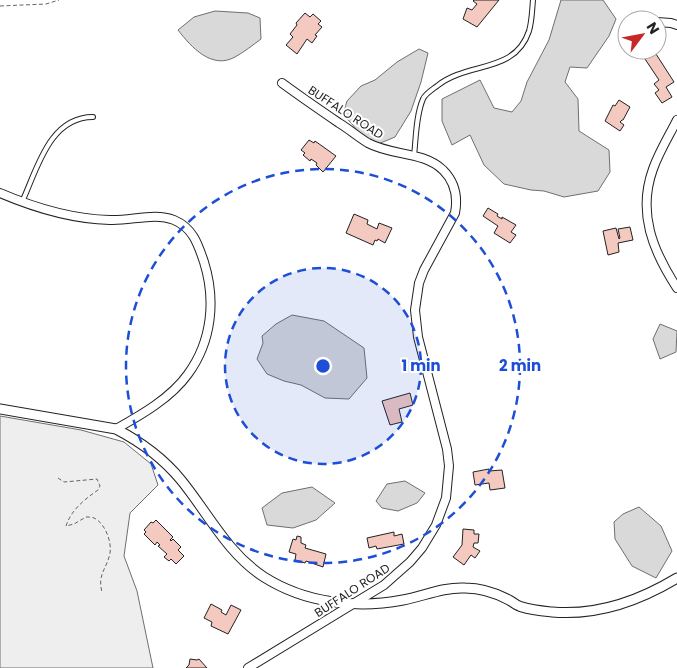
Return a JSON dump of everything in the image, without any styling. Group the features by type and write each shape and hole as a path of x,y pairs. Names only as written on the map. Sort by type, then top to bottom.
{"street":[{"name":"BUFFALO ROAD","path":"248,668 384,585 399,573 422,548 436,525 442,512 449,481 447,449 418,337 415,310 419,283 424,270 455,213 456,195 450,179 428,160 389,152 368,143 282,83"},
{"path":"677,120 653,169 649,183 647,212 651,238 656,252 677,288"},
{"path":"0,193 49,211 91,219 165,218 182,224 190,231 199,247 208,274 211,304 207,334 196,361 187,376 168,394 137,417 116,429"},
{"path":"0,409 116,429 143,445 170,467 180,478 236,553 263,576 295,593 313,599 352,604 388,603 437,590 467,588 498,595 521,607 540,611 578,612 607,608 635,600 677,578"}],"lane":[{"path":"414,156 423,97 443,82 455,76 504,60 519,50 529,29 533,0"},
{"path":"22,202 38,163 56,136 68,124 76,120 93,117"}],"path":[{"path":"0,6 46,4 59,0"},
{"path":"58,478 64,482 97,479 99,482 98,490 84,500 68,520 66,526 86,517 94,518 102,524 107,532 111,552 101,575 100,585 102,592"}],"shaded area":[{"path":"561,0 603,0 616,19 609,36 587,68 570,67 565,82 578,99 579,131 609,150 610,172 598,191 564,197 544,191 504,184 484,165 470,135 452,145 442,121 442,99 480,80 494,108 512,112 521,101 527,82 549,40"},
{"path":"215,11 248,13 260,18 261,39 235,57 226,60 218,61 203,55 178,30 194,17"},
{"path":"419,49 428,53 411,111 395,137 378,144 365,139 343,114 347,101 361,86 375,80 397,62"},
{"path":"292,315 324,321 364,348 367,378 349,399 325,398 301,385 267,374 257,359 263,343 262,336 276,324"},
{"path":"660,324 677,331 676,352 660,359 653,339"},
{"path":"0,416 81,430 124,442 151,464 158,485 130,513 124,556 137,591 153,668 0,668"},
{"path":"405,481 425,493 417,503 398,511 382,508 376,501 387,484"},
{"path":"312,487 335,503 316,520 293,528 267,525 262,508 282,493"},
{"path":"639,507 661,526 672,551 656,578 632,566 615,539 614,522 623,514"}],"building":[{"path":"474,0 499,0 477,27 463,19 467,8 472,10 477,4"},
{"path":"305,13 310,17 313,14 321,21 318,24 322,27 315,35 317,36 312,43 307,39 297,54 286,45 293,37 290,34 297,25 296,23"},
{"path":"646,60 660,60 674,82 666,87 672,97 662,103 655,93 659,90 654,84 659,80"},
{"path":"619,100 630,107 620,122 624,125 620,131 605,121 613,105 615,106"},
{"path":"309,140 314,143 315,141 336,156 323,172 316,165 317,163 311,159 310,161 303,155 305,153 301,150"},
{"path":"488,208 498,214 497,216 516,225 511,232 516,235 510,243 494,233 498,226 483,216"},
{"path":"354,214 368,220 367,224 377,229 379,223 392,228 385,243 378,239 377,241 375,240 373,245 346,233"},
{"path":"630,227 633,240 618,243 619,252 608,255 603,231 616,228 619,239 618,229"},
{"path":"410,393 413,405 399,409 402,422 390,425 382,401"},
{"path":"489,469 489,471 502,470 505,488 490,490 489,483 475,485 473,472"},
{"path":"156,520 173,537 170,540 173,539 181,547 178,550 184,556 176,564 171,559 169,561 164,557 167,554 158,546 160,545 157,542 155,545 144,534 146,532 144,530 151,522 153,523"},
{"path":"463,529 474,530 474,534 479,534 478,543 474,543 473,547 480,551 475,558 471,555 464,565 453,557 462,545"},
{"path":"394,532 394,536 402,534 404,544 377,549 376,546 369,548 367,538"},
{"path":"297,536 301,537 301,543 306,545 305,548 326,554 323,567 306,561 305,563 295,560 296,554 289,552 293,539 296,540"},
{"path":"211,604 222,610 221,612 226,615 231,605 241,610 228,634 211,626 212,622 204,618"},
{"path":"190,659 199,659 207,668 186,668 189,665"}]}
